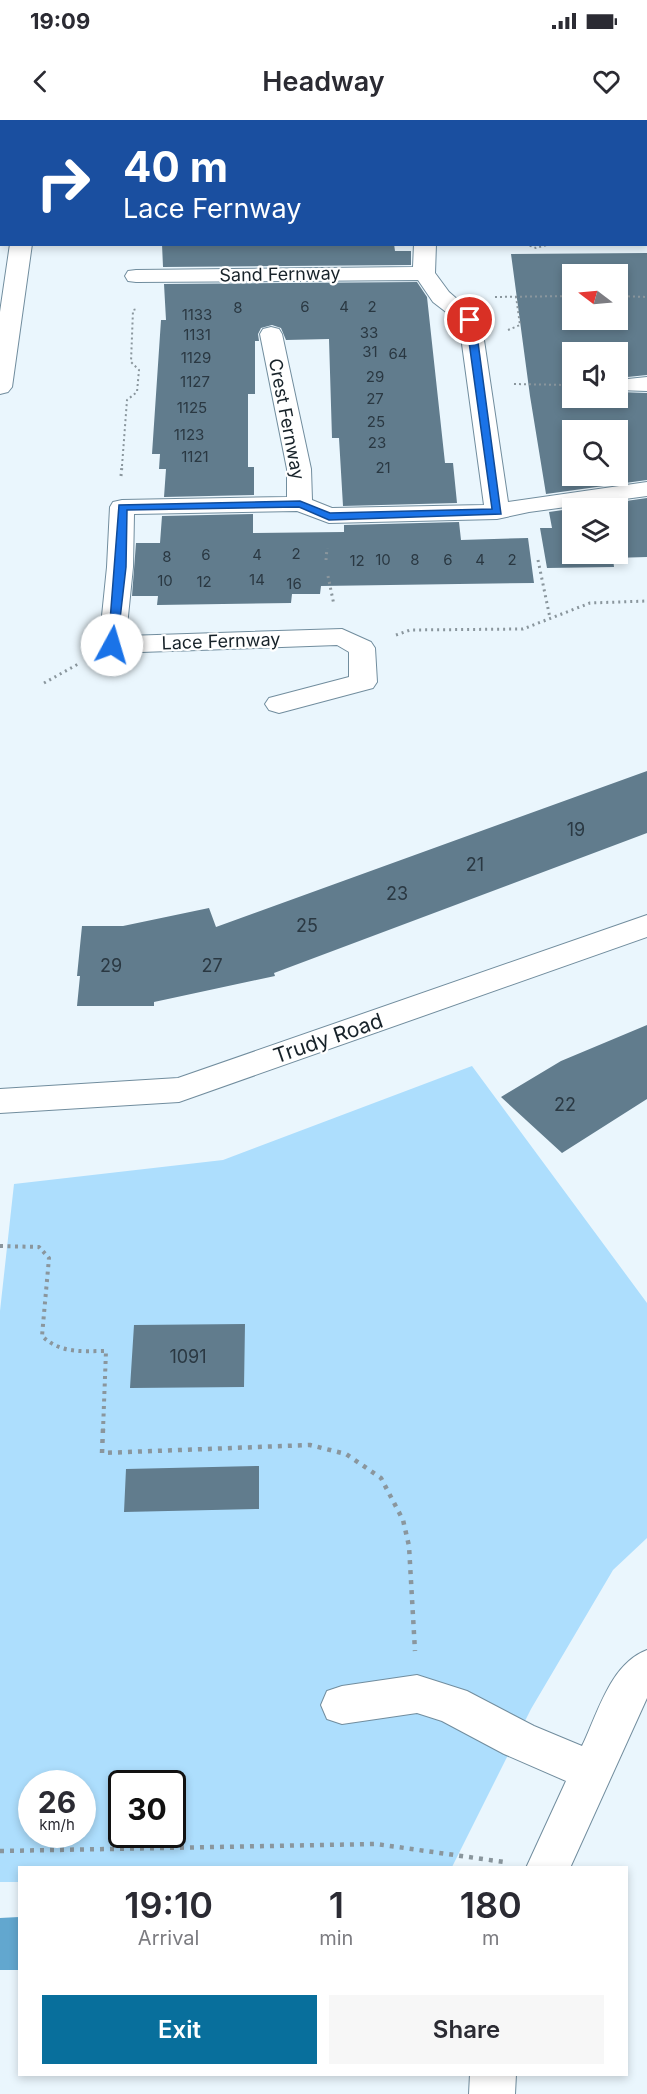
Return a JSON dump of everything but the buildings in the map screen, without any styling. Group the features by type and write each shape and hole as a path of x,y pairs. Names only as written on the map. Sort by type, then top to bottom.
{"street":[{"path":"0,387 21,246"},
{"path":"425,246 424,273 441,297 470,320 497,512"},
{"name":"Sand Fernway","path":"136,276 424,273"},
{"name":"Crest Fernway","path":"271,334 299,469 300,504"},
{"path":"122,507 300,504 329,516 497,512 529,505 647,489"},
{"name":"Lace Fernway","path":"122,507 120,567 112,645 342,637 362,648"},
{"path":"279,704 363,682 362,648"},
{"name":"Trudy Road","path":"0,1101 178,1090 647,926"},
{"path":"532,1866 592,1771 632,1685 647,1669"},
{"path":"342,1705 417,1694 452,1705 519,1740 592,1771"},
{"path":"492,2094 493,2076"}],"path":[{"path":"122,507 120,481 127,400 137,392 139,370 131,362 133,310 166,297 168,276"},
{"path":"441,297 562,296"},
{"path":"628,296 647,297"},
{"path":"478,384 562,385"},
{"path":"538,560 550,618"},
{"path":"362,648 410,630 523,628 590,603 647,601"},
{"path":"0,1246 39,1247 50,1258 42,1335 51,1346 68,1351 106,1351 102,1453 310,1444 346,1454 381,1478 403,1520 409,1546 417,1694"},
{"path":"0,1851 376,1844 532,1866"}],"shaded area":[{"path":"472,1066 647,1303 647,1538 613,1570 531,1709 452,1866 18,1866 18,1882 0,1882 0,1311 14,1184 223,1160"},
{"path":"18,1917 18,1970 0,1970 0,1918"}],"route":[{"path":"112,645 120,567 122,507 300,504 329,516 497,512 470,320"}]}
